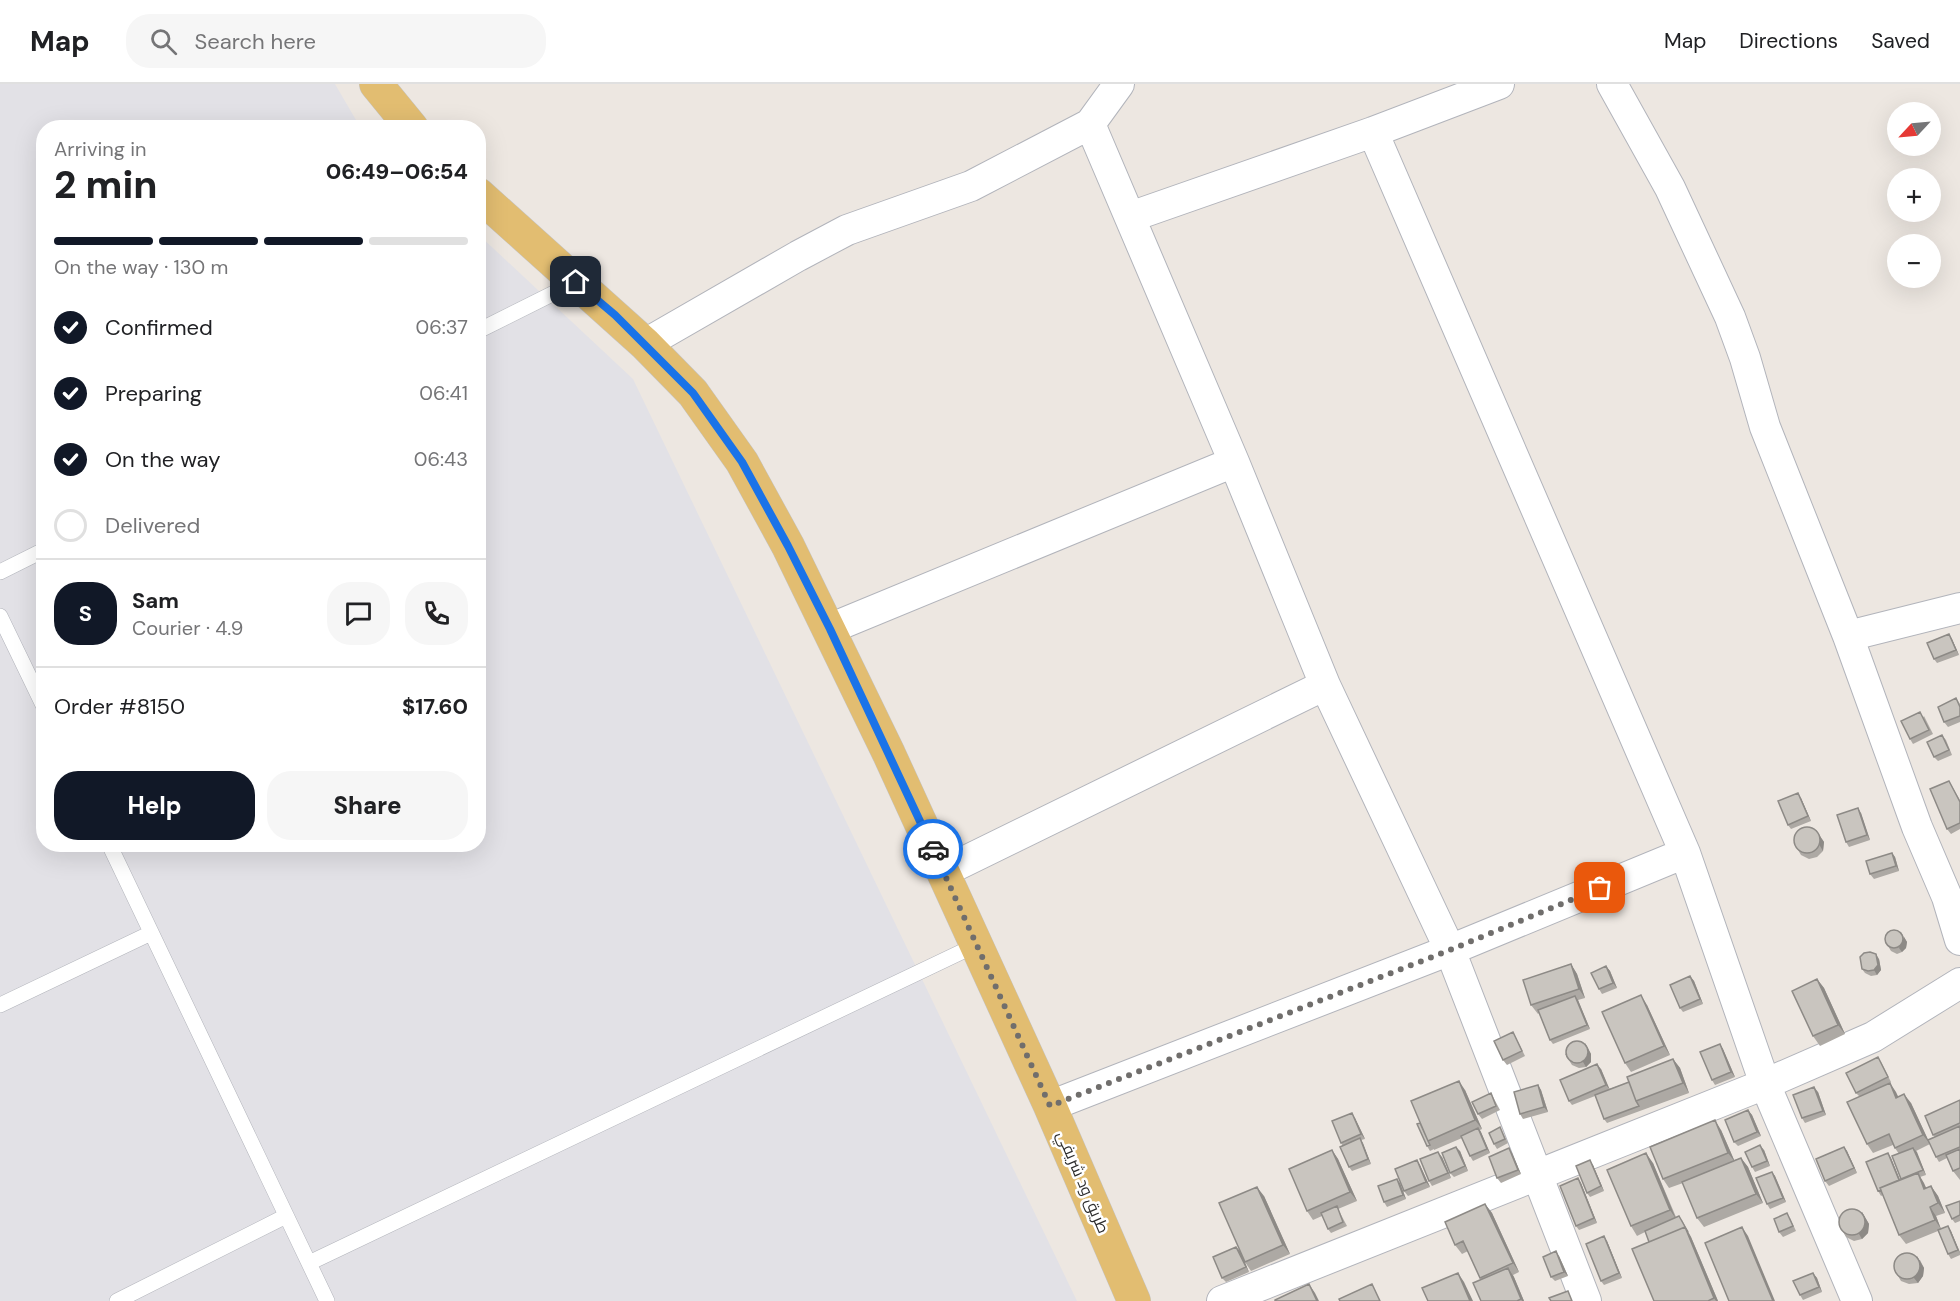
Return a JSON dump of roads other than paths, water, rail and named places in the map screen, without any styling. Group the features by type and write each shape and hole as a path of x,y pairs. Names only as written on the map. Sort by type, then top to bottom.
{"main road":[{"path":"376,84 405,120"},
{"name":"طريق ود شريفي","path":"486,201 645,344 693,393 742,462 830,629 1050,1106 1134,1301"}],"street":[{"path":"645,344 847,230 971,186 1090,124 1119,84"},
{"path":"1130,217 1373,132 1499,84"},
{"path":"1612,84 1670,188 1712,276 1744,358 1765,427 1848,636 1917,828 1954,894 1960,940"},
{"path":"1090,124 1234,462 1325,685 1450,950 1586,1301"},
{"path":"1373,132 1685,853 1765,1084 1857,1301"},
{"path":"830,629 1234,462"},
{"path":"1848,636 1960,608"},
{"path":"943,872 1325,685"},
{"path":"1050,1106 1450,950 1685,853"},
{"path":"1222,1301 1765,1084 1873,1037 1960,983"}],"lane":[{"path":"486,327 576,282"},
{"path":"0,572 36,554"},
{"path":"0,616 36,690"},
{"path":"113,852 327,1301"},
{"path":"0,1005 151,933"},
{"path":"309,1263 976,945"},
{"path":"117,1301 286,1216"}]}
